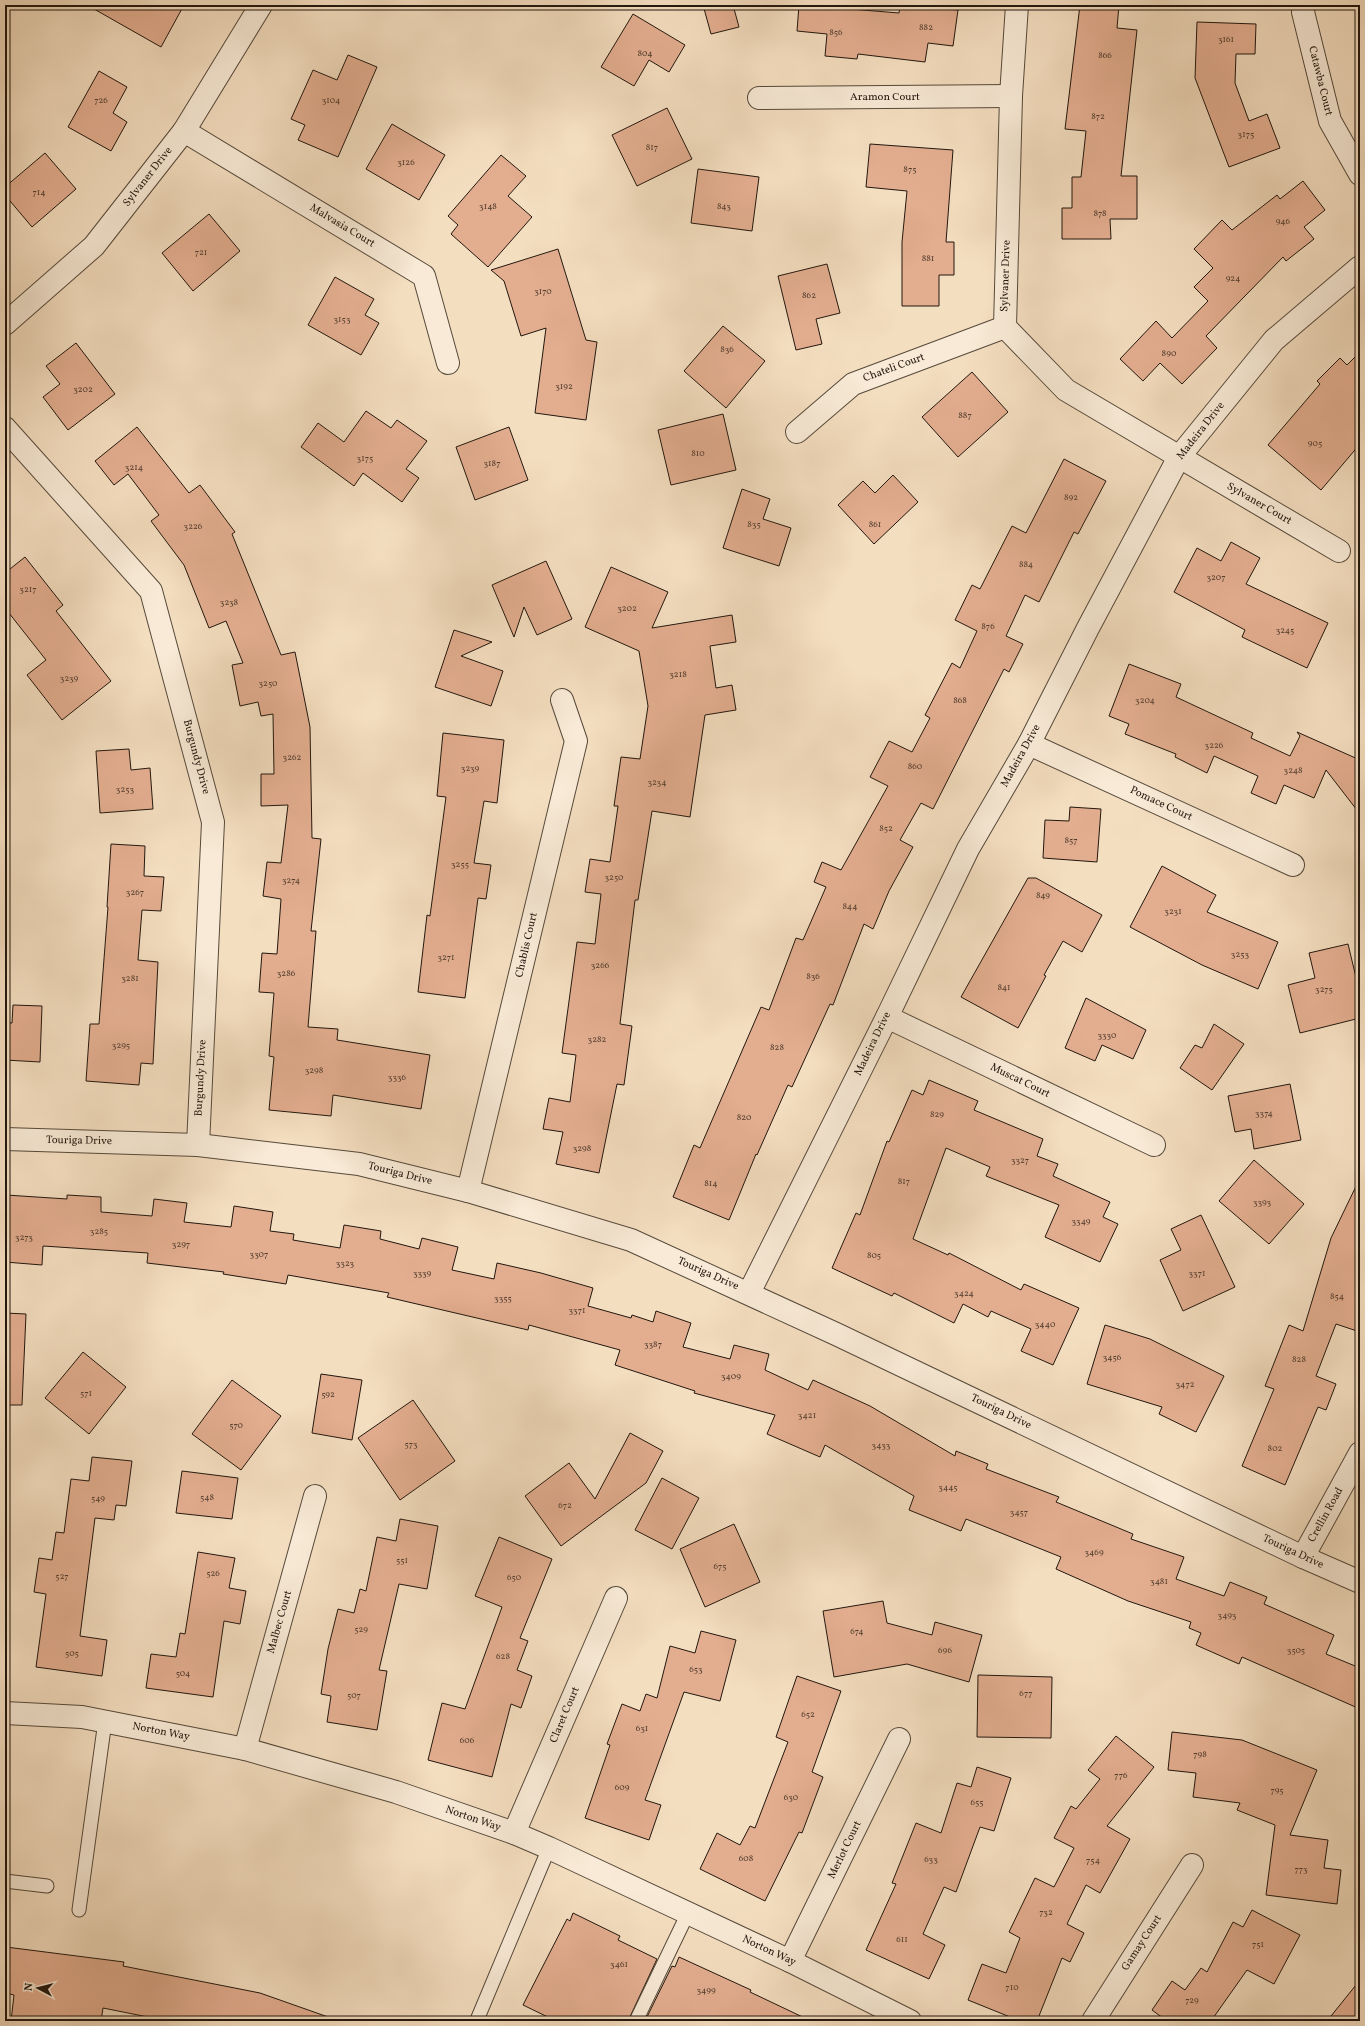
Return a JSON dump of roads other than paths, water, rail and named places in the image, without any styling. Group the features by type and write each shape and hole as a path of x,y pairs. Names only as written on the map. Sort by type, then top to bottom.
{"street":[{"name":"Sylvaner Drive","path":"5,324 94,246 184,131 261,5"},
{"name":"Sylvaner Drive","path":"1017,5 1011,96 1005,327 1066,390 1179,457"},
{"name":"Catawba Court","path":"1304,5 1302,12 1330,121 1360,174"},
{"name":"Aramon Court","path":"759,98 1011,96"},
{"name":"Malvasia Court","path":"184,131 424,276 448,362"},
{"name":"Madeira Drive","path":"749,1293 887,1017 968,849 1029,744 1088,628 1179,457 1274,340 1360,267"},
{"name":"Chateli Court","path":"797,432 853,384 1005,327"},
{"name":"Burgundy Drive","path":"5,428 151,590 213,822 198,1145"},
{"name":"Sylvaner Court","path":"1179,457 1339,551"},
{"name":"Chablis Court","path":"468,1191 576,741 562,700"},
{"name":"Pomace Court","path":"1029,744 1293,865"},
{"name":"Muscat Court","path":"887,1017 1154,1145"},
{"name":"Touriga Drive","path":"5,1139 198,1145 359,1164 468,1191 631,1240 749,1293 1303,1557 1360,1582"},
{"name":"Crellin Road","path":"1303,1557 1360,1452"},
{"name":"Malbec Court","path":"244,1749 315,1496"},
{"name":"Claret Court","path":"514,1833 616,1598"},
{"name":"Norton Way","path":"5,1712 82,1717 244,1749 396,1792 514,1833 549,1848 790,1961 910,2021"},
{"name":"Merlot Court","path":"790,1961 899,1739"},
{"name":"Gamay Court","path":"1093,2021 1192,1865"}],"lane":[{"path":"79,1910 105,1721"},
{"path":"477,2020 549,1848"},
{"path":"5,1881 47,1886"},
{"path":"636,2021 688,1913"}]}
